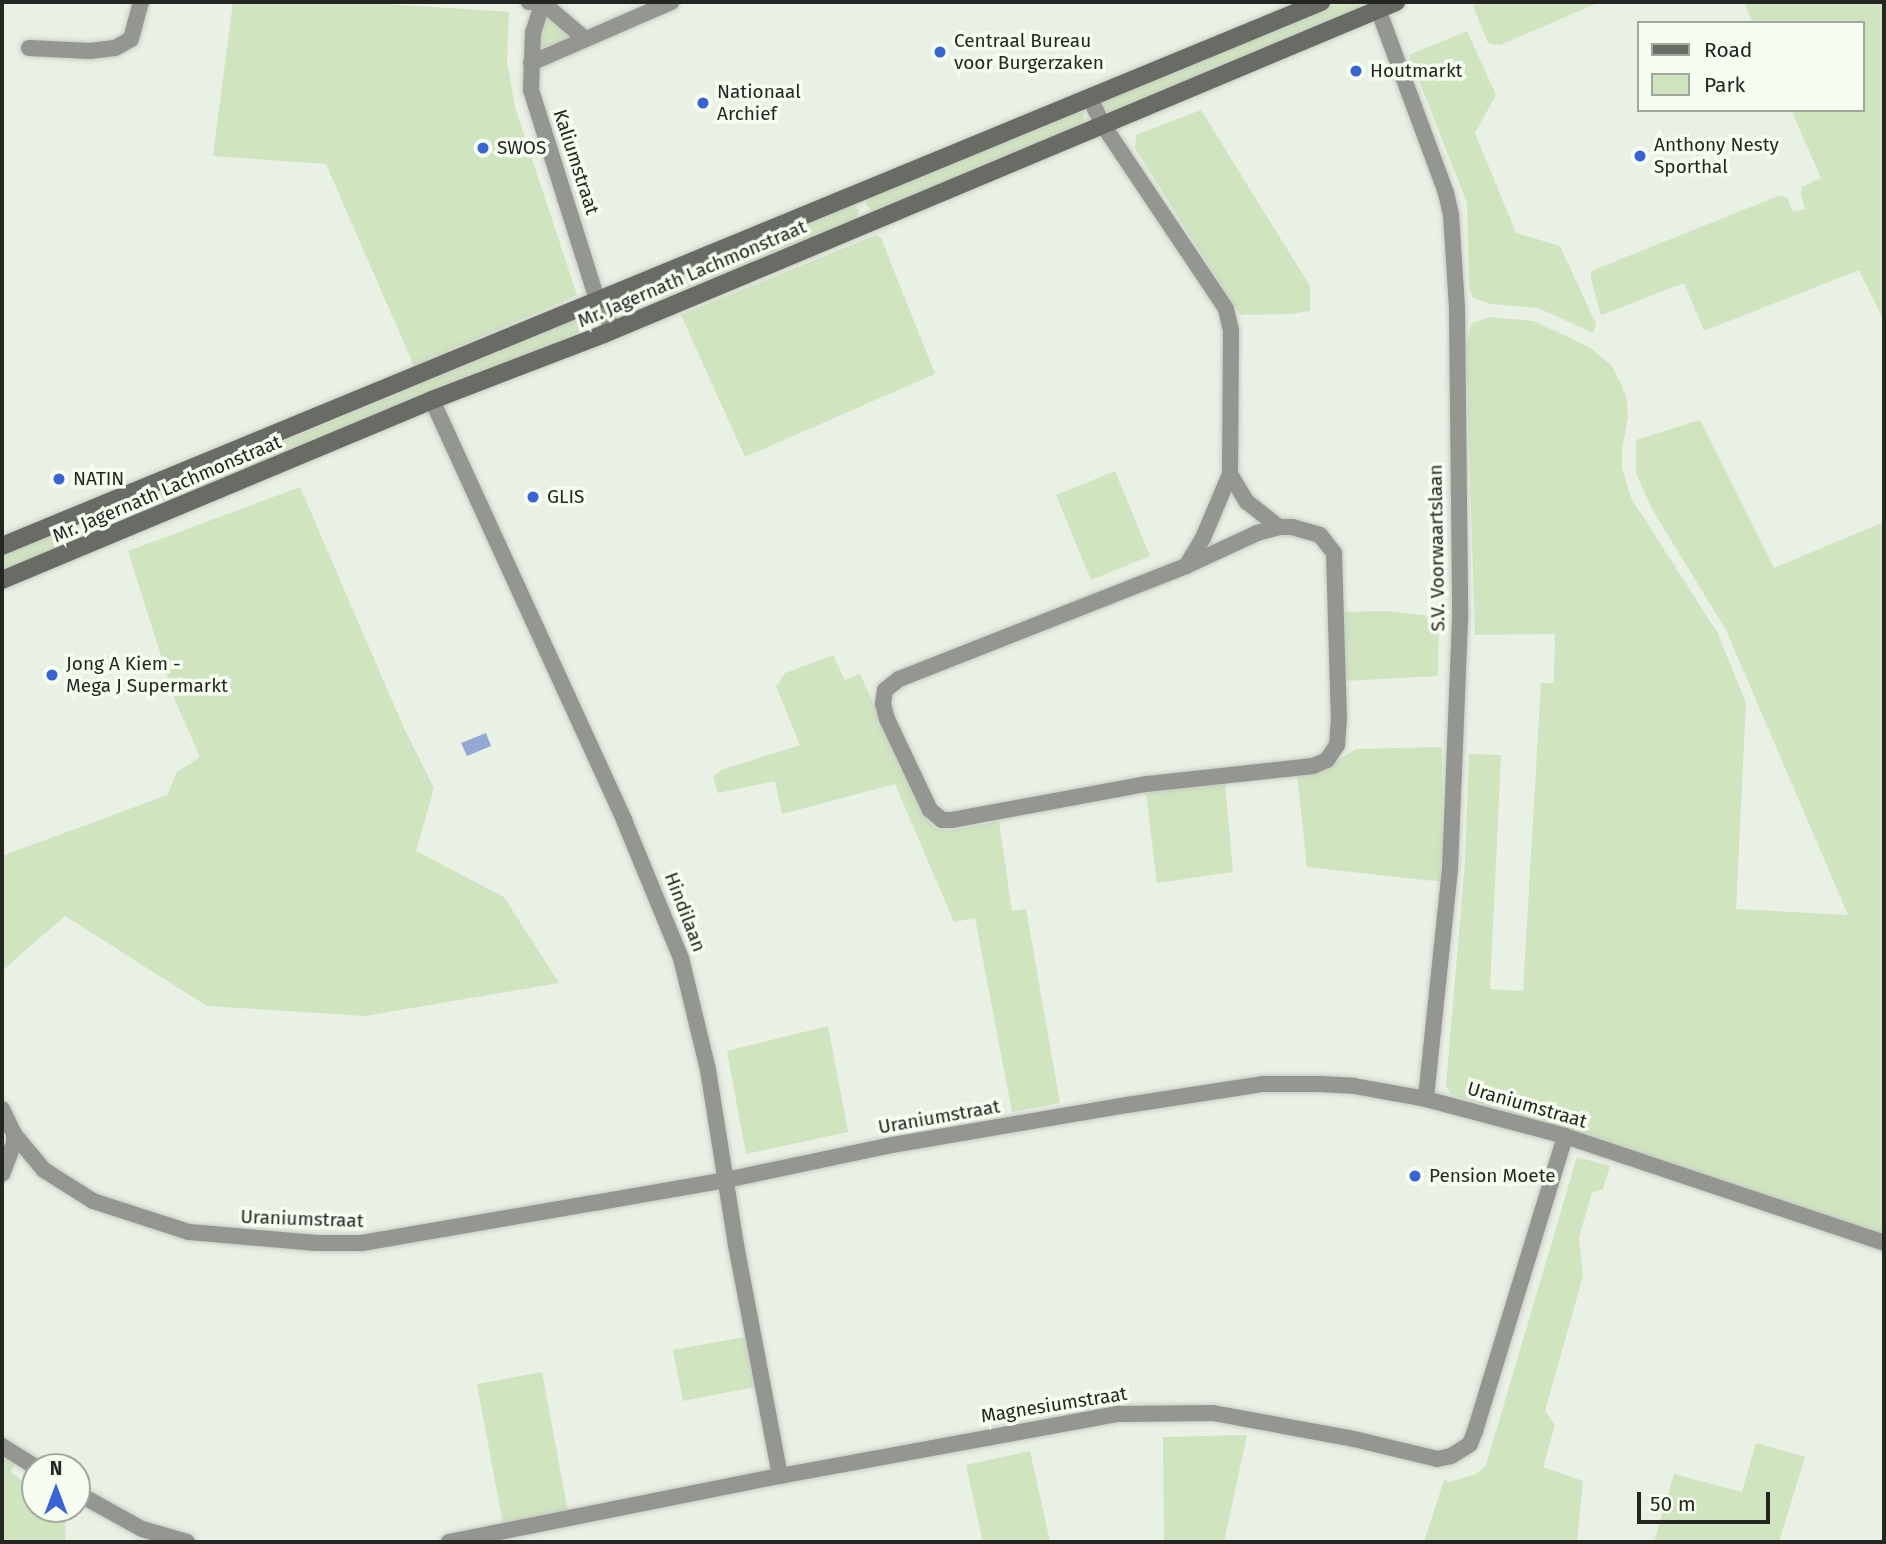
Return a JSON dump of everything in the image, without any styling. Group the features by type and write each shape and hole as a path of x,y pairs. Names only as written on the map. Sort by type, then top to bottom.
{"main road":[{"name":"Mr. Jagernath Lachmonstraat","path":"2,546 1321,2"},
{"name":"Mr. Jagernath Lachmonstraat","path":"2,580 432,400 614,330 1391,4"}],"street":[{"path":"29,48 90,51 115,48 131,39 141,2"},
{"path":"528,2 543,2 584,38"},
{"name":"Kaliumstraat","path":"543,2 533,32 531,90 598,302 614,330"},
{"path":"531,63 671,2"},
{"name":"S.V. Voorwaartslaan","path":"1391,4 1447,193 1457,309 1459,648 1450,869 1426,1099"},
{"path":"1089,97 1103,125 1226,309 1231,331 1230,474 1203,538 1186,566"},
{"name":"Hindilaan","path":"432,400 624,820 681,958 708,1070 780,1476"},
{"path":"1230,474 1247,502 1261,517 1279,527"},
{"path":"1279,527 1292,527 1320,535 1334,554 1339,717 1337,745 1327,760 1313,766 1146,784 952,820 942,820 930,810 887,719 883,704 885,690 918,671 1186,566 1257,533 1279,527"},
{"name":"Uraniumstraat","path":"2,1109 14,1134 44,1170 93,1201 188,1232 317,1243 362,1243 726,1180 892,1145 1263,1084 1353,1086 1426,1099 1565,1136 1884,1243"},
{"path":"2,1174 14,1143 14,1134"},
{"name":"Magnesiumstraat","path":"449,1542 1091,1418 1151,1412 1213,1413 1248,1418 1437,1459 1457,1454 1470,1444 1475,1431 1565,1136"},
{"path":"2,1446 21,1458"},
{"path":"91,1501 142,1529 187,1542"}],"green space":[{"path":"233,2 356,2 509,12 507,61 515,107 577,295 414,366 326,164 213,156"},
{"path":"1340,2 1379,2 1109,112 1102,110 1099,102"},
{"path":"1485,2 1600,2 1500,45 1488,43 1473,6"},
{"path":"1744,2 1884,2 1884,321 1859,270 1704,331 1684,283 1601,315 1591,279 1591,272 1596,269 1778,196 1787,197 1793,212 1805,209 1802,187 1821,178 1792,112 1865,112 1865,21 1752,21"},
{"path":"553,19 567,32 568,39 543,48 539,41 540,24"},
{"path":"1467,31 1496,95 1475,133 1516,233 1560,246 1596,324 1593,333 1538,308 1491,304 1473,298 1469,287 1467,203 1409,55"},
{"path":"1201,110 1310,286 1310,311 1240,315 1135,148 1136,135"},
{"path":"1080,112 1084,113 1084,121 1075,129 873,211 866,205 867,198"},
{"path":"849,206 859,210 856,219 623,314 617,311 618,302"},
{"path":"876,235 881,238 935,374 745,457 681,315"},
{"path":"589,314 596,317 596,325 539,350 200,490 93,526 85,525"},
{"path":"1489,317 1533,321 1591,348 1612,366 1621,384 1627,400 1628,416 1622,468 1631,498 1717,632 1746,703 1736,909 1848,915 1726,630 1652,509 1636,473 1636,440 1700,420 1774,568 1884,522 1884,1236 1557,1126 1460,1098 1450,1093 1446,1085 1465,862 1469,754 1501,755 1490,989 1523,991 1541,683 1554,683 1555,634 1475,635 1466,345 1472,323"},
{"path":"1115,471 1150,556 1091,580 1056,495"},
{"path":"300,487 403,726 434,788 416,851 504,897 559,983 365,1016 207,1006 65,916 2,971 2,856 167,795 177,772 200,757 175,700 128,551"},
{"path":"58,533 67,536 67,544 2,572 2,556"},
{"path":"1386,611 1439,617 1438,676 1345,681 1344,612"},
{"path":"833,655 845,680 860,674 927,820 937,829 947,831 999,821 1012,911 1026,909 1060,1103 1012,1112 975,918 954,922 895,784 782,814 775,781 718,793 713,777 721,770 800,745 776,686 785,673"},
{"path":"1442,747 1443,882 1307,867 1297,774 1328,766 1356,749"},
{"path":"1225,782 1233,872 1157,883 1146,793"},
{"path":"828,1026 848,1132 746,1154 727,1051"},
{"path":"1577,1157 1610,1166 1603,1189 1592,1193 1579,1237 1583,1276 1545,1411 1555,1425 1543,1467 1583,1481 1577,1542 1424,1542 1444,1480 1450,1482 1476,1474 1486,1465"},
{"path":"750,1336 760,1386 683,1401 673,1350"},
{"path":"542,1372 568,1512 503,1524 477,1384"},
{"path":"1247,1435 1224,1542 1164,1542 1163,1437"},
{"path":"1756,1443 1805,1457 1779,1542 1654,1542 1674,1474 1742,1492"},
{"path":"1030,1451 1050,1542 983,1542 966,1465"},
{"path":"2,1452 16,1462 11,1472 21,1480 21,1523 66,1523 65,1542 2,1542"}],"water":[{"path":"486,733 491,746 467,756 461,743"}],"place":[{"name":"Centraal Bureau voor Burgerzaken","path":"940,52"},
{"name":"Houtmarkt","path":"1356,71"},
{"name":"Nationaal Archief","path":"703,103"},
{"name":"SWOS","path":"483,148"},
{"name":"Anthony Nesty Sporthal","path":"1640,156"},
{"name":"NATIN","path":"59,479"},
{"name":"GLIS","path":"533,497"},
{"name":"Jong A Kiem - Mega J Supermarkt","path":"52,675"},
{"name":"Pension Moete","path":"1415,1176"}]}
